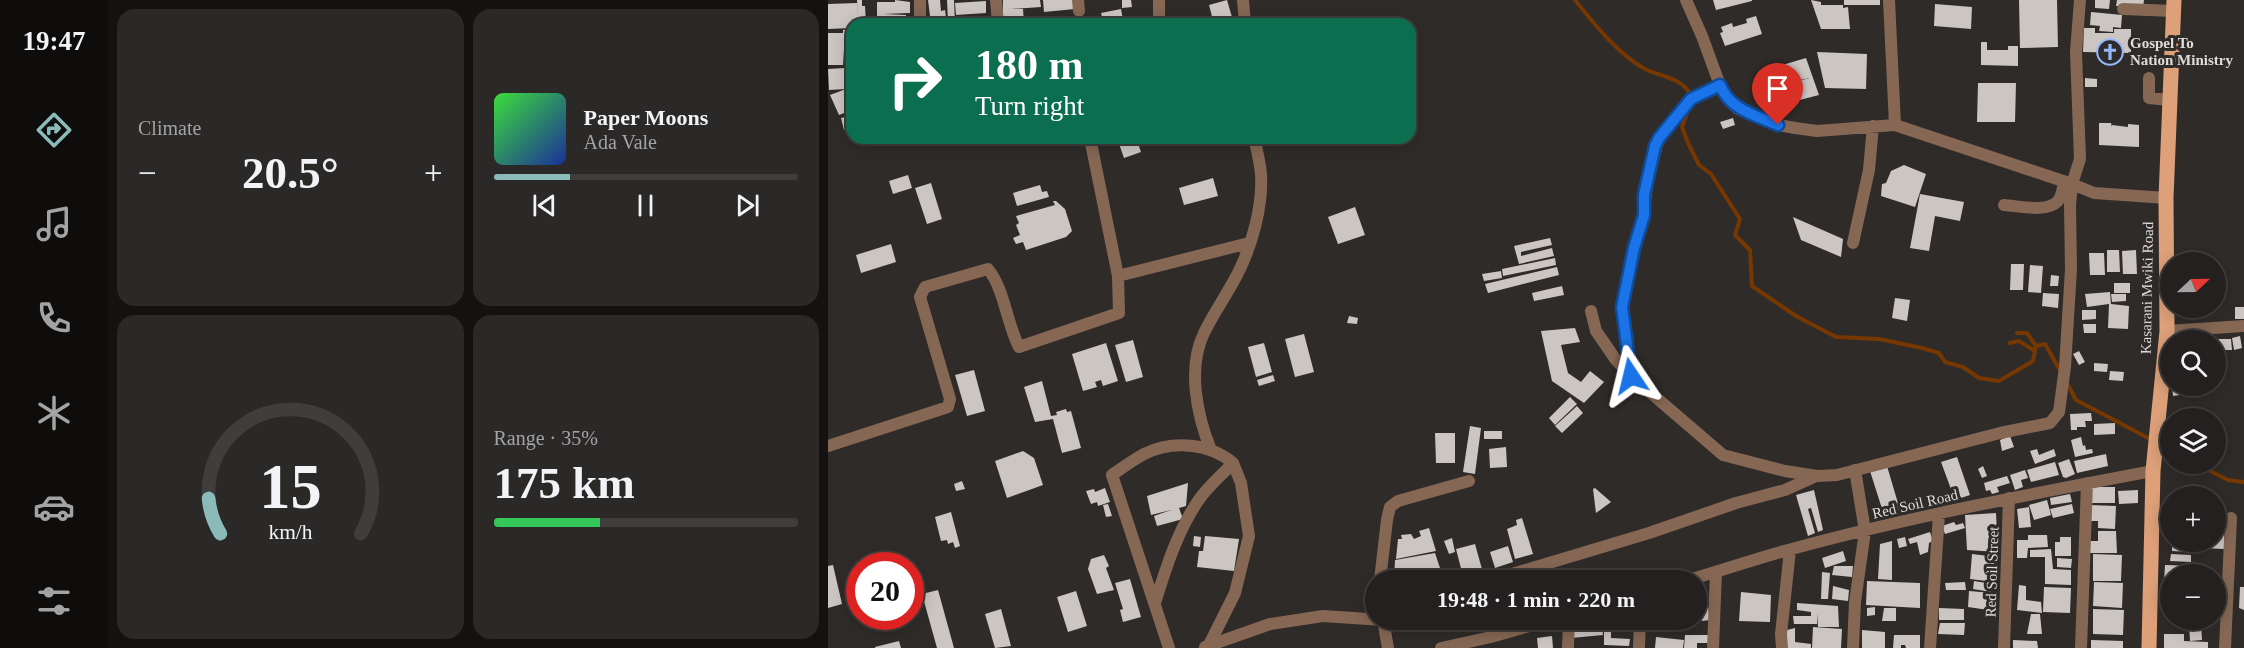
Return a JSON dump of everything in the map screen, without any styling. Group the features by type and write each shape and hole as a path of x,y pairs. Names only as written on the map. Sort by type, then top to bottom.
{"main road":[{"name":"Kasarani Mwiki Road","path":"2167,330 2166,198 2174,6"},
{"name":"Kasarani Mwiki Road","path":"2149,648 2153,471 2164,396"}],"street":[{"path":"920,0 920,18"},
{"path":"996,0 998,18"},
{"path":"1159,0 1159,18"},
{"path":"1243,0 1244,18"},
{"path":"1686,0 1720,85 1728,100 1738,109 1778,125 1817,131 1895,125 2094,193 2166,198"},
{"path":"1889,0 1895,125"},
{"path":"2004,206 2044,207 2051,205 2060,198 2080,159 2076,52 2080,0"},
{"path":"2123,9 2174,6"},
{"path":"2148,78 2149,98 2170,100"},
{"path":"1631,376 1622,307 1634,248 1644,215 1644,195 1655,146 1691,99 1720,85"},
{"path":"1853,243 1869,170 1873,126"},
{"path":"828,446 948,407 950,399 920,297 925,287 987,269 995,277 1012,334 1019,347 1119,313 1121,306 1118,276 1091,144"},
{"path":"1210,450 1200,423 1196,395 1197,360 1203,336 1239,271 1249,243 1258,209 1261,175 1255,144"},
{"path":"1591,310 1596,331 1616,360 1631,376 1723,455 1785,471 1817,476 1838,475 2000,433 2050,423 2059,412 2065,362 2071,269 2068,183"},
{"path":"1118,276 1249,243"},
{"path":"2182,330 2244,326"},
{"path":"1169,648 1112,475 1145,454 1177,445 1199,446 1222,454 1233,464 1241,483 1249,536 1234,593 1205,647"},
{"path":"1155,603 1168,561 1187,519 1199,499 1233,464"},
{"path":"1853,648 1855,602 1865,531 1855,470"},
{"name":"Red Soil Road","path":"1707,575 1790,549 1865,531 2009,498 2153,471"},
{"path":"1526,570 1649,534 1736,503 1785,490 1817,476"},
{"path":"1381,570 1390,507 1398,501 1469,481"},
{"path":"2081,648 2087,483"},
{"name":"Red Soil Street","path":"2004,648 2009,498"},
{"path":"1930,648 1939,514"},
{"path":"2225,648 2231,518"},
{"path":"1782,648 1781,634 1790,549"},
{"path":"1713,648 1716,572"},
{"path":"1205,647 1270,624 1323,616 1365,619"},
{"path":"1385,630 1388,648"},
{"path":"1442,648 1491,643 1524,630"},
{"path":"1569,630 1569,648"},
{"path":"1640,630 1640,648"}],"building":[{"path":"857,0 862,0 866,18 846,18 846,28 828,29 828,4 857,3 858,17"},
{"path":"895,0 910,2 910,13 883,14 906,15 906,18 877,18 877,2 895,2"},
{"path":"928,0 940,0 941,11 945,10 946,18 930,18"},
{"path":"947,0 954,0 955,18 948,18"},
{"path":"1003,0 1040,0 1041,7 1011,9 1023,9 1024,18 1003,18"},
{"path":"1043,0 1074,0 1075,9 1044,12"},
{"path":"1122,0 1131,0 1132,7 1122,8"},
{"path":"1227,0 1232,18 1212,18 1209,5"},
{"path":"1713,0 1752,0 1752,1 1716,10"},
{"path":"1811,0 1821,2 1821,5 1848,7 1850,29 1821,29"},
{"path":"1844,0 1880,0 1880,5 1844,5"},
{"path":"2019,0 2057,0 2058,47 2020,48"},
{"path":"2095,0 2110,0 2109,9 2095,8"},
{"path":"2117,0 2144,0 2143,8 2116,6"},
{"path":"986,1 986,13 956,15 955,3"},
{"path":"1935,4 1972,7 1971,29 1934,26"},
{"path":"1121,9 1123,18 1102,18 1101,13"},
{"path":"2091,12 2122,15 2121,28 2113,27 2113,32 2099,31 2100,26 2090,25"},
{"path":"960,16 986,16 986,18 960,18"},
{"path":"1756,16 1762,34 1725,46 1720,33 1723,32 1721,27 1732,23 1733,27 1747,23 1746,19"},
{"path":"2084,28 2095,28 2095,33 2114,33 2114,29 2131,29 2131,53 2083,52"},
{"path":"843,30 846,30 846,68 844,49 843,65 828,65 828,33 843,33"},
{"path":"1981,42 1987,42 1987,50 2008,50 2008,46 2018,46 2018,66 1981,65"},
{"path":"1817,52 1867,54 1866,89 1825,88"},
{"path":"1806,58 1819,95 1780,105 1775,87 1810,78 1785,83 1779,66"},
{"path":"1777,63 1782,81 1774,84 1769,66"},
{"path":"846,68 846,89 829,90 828,69"},
{"path":"2085,78 2097,79 2097,87 2085,87"},
{"path":"1978,83 2016,83 2015,122 1977,122"},
{"path":"846,89 846,112 839,115 830,95"},
{"path":"846,117 846,129 844,130 841,118"},
{"path":"1733,118 1735,125 1723,129 1720,122"},
{"path":"2099,123 2111,123 2112,127 2112,125 2128,127 2128,124 2139,125 2139,147 2099,145"},
{"path":"1119,144 1138,144 1141,152 1124,158"},
{"path":"1904,165 1926,174 1915,207 1881,196 1882,184 1886,183 1891,171"},
{"path":"908,175 912,188 893,194 889,181"},
{"path":"1213,178 1218,196 1184,205 1179,188"},
{"path":"931,183 942,219 927,224 915,188"},
{"path":"1040,185 1042,192 1047,191 1049,197 1017,206 1013,193"},
{"path":"1920,194 1964,202 1960,221 1935,216 1929,251 1910,248"},
{"path":"1053,201 1065,209 1072,231 1066,237 1026,250 1023,242 1016,244 1013,238 1020,235 1016,225 1019,223 1016,216 1055,205"},
{"path":"1355,207 1365,235 1338,244 1328,217"},
{"path":"1793,217 1843,239 1841,257 1801,240"},
{"path":"1550,238 1552,245 1521,252 1521,256 1552,248 1554,256 1519,264 1514,246"},
{"path":"891,244 896,262 861,273 856,255"},
{"path":"2107,250 2119,250 2120,272 2107,272"},
{"path":"2136,250 2137,274 2123,274 2122,251"},
{"path":"2089,253 2104,253 2105,275 2090,275"},
{"path":"1555,258 1556,265 1503,276 1502,269"},
{"path":"2011,264 2024,264 2023,290 2010,290"},
{"path":"2030,265 2043,266 2041,293 2028,292"},
{"path":"1557,267 1559,275 1488,293 1485,284"},
{"path":"1501,271 1502,278 1484,281 1482,274"},
{"path":"2051,275 2059,276 2058,286 2050,286"},
{"path":"2114,283 2130,283 2130,293 2114,293"},
{"path":"1562,286 1564,295 1534,301 1532,293"},
{"path":"2110,292 2111,304 2129,306 2128,329 2108,328 2109,304 2087,307 2085,294"},
{"path":"2043,293 2059,294 2058,308 2042,306"},
{"path":"2111,294 2126,294 2126,301 2112,302"},
{"path":"1895,298 1910,300 1907,321 1892,318"},
{"path":"2235,307 2244,307 2244,319 2235,319"},
{"path":"2082,310 2096,310 2096,319 2082,320"},
{"path":"1349,316 1358,318 1357,324 1347,323"},
{"path":"2083,324 2096,324 2096,333 2084,333"},
{"path":"1575,328 1580,342 1561,345 1568,373 1581,382 1590,371 1604,382 1584,403 1552,381 1541,331"},
{"path":"1304,334 1314,372 1295,377 1285,339"},
{"path":"2240,336 2242,348 2234,350 2232,338"},
{"path":"2226,339 2231,339 2232,350 2226,350"},
{"path":"1133,340 1143,377 1126,382 1115,345"},
{"path":"1106,343 1118,381 1103,386 1101,380 1095,382 1097,387 1083,391 1072,354"},
{"path":"1264,343 1272,372 1256,377 1248,347"},
{"path":"2079,351 2085,362 2079,365 2073,354"},
{"path":"2094,363 2108,364 2107,372 2094,371"},
{"path":"974,370 985,411 967,416 955,375"},
{"path":"2110,371 2124,372 2123,381 2109,380"},
{"path":"1273,375 1275,381 1259,386 1257,380"},
{"path":"1042,381 1051,416 1066,409 1067,412 1071,411 1081,448 1062,453 1053,419 1035,422 1024,387"},
{"path":"1570,397 1577,404 1555,425 1549,418"},
{"path":"1577,406 1583,413 1562,433 1555,426"},
{"path":"2091,413 2092,421 2085,421 2086,427 2071,430 2070,414"},
{"path":"2115,423 2115,434 2094,435 2094,424"},
{"path":"1470,426 1481,428 1475,474 1463,472"},
{"path":"1484,431 1502,431 1502,439 1484,439"},
{"path":"1435,433 1455,433 1455,463 1436,463"},
{"path":"2010,436 2014,447 2002,451 2000,440"},
{"path":"2081,437 2086,450 2092,449 2093,453 2075,457 2071,440"},
{"path":"1506,447 1507,467 1490,468 1489,449"},
{"path":"2037,449 2039,455 2054,449 2056,456 2035,464 2030,451"},
{"path":"1023,451 1034,458 1043,485 1007,498 995,461"},
{"path":"2106,454 2108,466 2077,473 2074,461"},
{"path":"1957,457 1970,495 1955,500 1941,462"},
{"path":"2069,459 2075,474 2066,478 2063,477 2058,463"},
{"path":"2055,462 2059,475 2031,482 2027,470"},
{"path":"1887,466 1900,510 1884,515 1870,471"},
{"path":"1983,466 1987,476 1982,478 1978,469"},
{"path":"2025,470 2028,478 2021,480 2023,487 2015,490 2010,475"},
{"path":"2007,476 2010,483 1997,487 1999,492 1992,494 1990,490 1986,491 1984,483"},
{"path":"962,481 965,489 956,491 954,484"},
{"path":"1188,483 1186,506 1179,508 1183,519 1157,526 1154,516 1171,510 1151,515 1147,496"},
{"path":"2090,487 2115,487 2115,503 2090,503"},
{"path":"1105,488 1110,502 1098,506 1097,502 1091,504 1086,491 1094,489 1095,492"},
{"path":"1595,488 1611,502 1596,513 1593,489"},
{"path":"1814,490 1823,530 1818,532 1811,508 1808,509 1815,533 1808,536 1796,495"},
{"path":"2138,490 2138,503 2119,504 2118,491"},
{"path":"2070,494 2072,502 2051,505 2050,498"},
{"path":"2047,500 2051,515 2034,520 2029,505"},
{"path":"1108,504 1112,516 1106,517 1103,505"},
{"path":"2072,504 2074,513 2053,518 2050,509"},
{"path":"2090,505 2116,506 2115,529 2098,528 2098,521 2090,521"},
{"path":"2029,507 2031,527 2019,528 2017,509"},
{"path":"951,512 960,546 955,548 953,542 948,544 947,540 941,541 935,517"},
{"path":"1996,513 1998,552 1967,550 1965,515"},
{"path":"1522,518 1533,554 1515,559 1507,529 1517,525 1516,520"},
{"path":"1954,522 1956,525 1963,523 1965,528 1945,534 1942,526"},
{"path":"1429,528 1436,551 1396,559 1398,539 1402,539 1401,535 1411,534 1414,539 1421,536 1419,531"},
{"path":"2098,531 2116,531 2117,553 2090,553 2090,541 2098,541"},
{"path":"1930,532 1933,541 1929,543 1928,552 1920,555 1917,542 1910,544 1908,539"},
{"path":"2028,535 2047,535 2048,547 2028,548 2027,558 2017,558 2017,540 2028,540"},
{"path":"1194,536 1201,537 1200,547 1193,546"},
{"path":"1205,536 1239,539 1234,571 1197,567 1199,551 1203,551"},
{"path":"1905,537 1907,546 1899,548 1897,539"},
{"path":"2060,537 2071,537 2071,556 2055,556 2055,542 2060,542"},
{"path":"1452,538 1455,552 1449,554 1444,541"},
{"path":"1892,541 1892,580 1878,579 1880,544"},
{"path":"1475,544 1482,570 1461,570 1456,549"},
{"path":"1508,546 1513,562 1495,568 1490,552"},
{"path":"2051,549 2053,569 2071,570 2071,585 2045,584 2045,557 2030,557 2030,550"},
{"path":"1843,551 1846,561 1825,568 1822,558"},
{"path":"1435,553 1440,568 1394,570 1395,560"},
{"path":"1972,554 1997,557 1995,582 1970,579"},
{"path":"2093,554 2122,555 2121,581 2093,581"},
{"path":"2171,554 2191,555 2191,562 2170,561"},
{"path":"1104,555 1114,590 1097,594 1088,569 1091,559"},
{"path":"2057,558 2072,559 2071,568 2057,567"},
{"path":"833,565 842,604 828,608 828,566"},
{"path":"1834,566 1853,566 1852,577 1832,575"},
{"path":"1822,572 1830,573 1828,599 1821,599"},
{"path":"1130,579 1141,617 1123,622 1120,610 1123,609 1115,583"},
{"path":"1867,581 1920,583 1920,608 1866,605"},
{"path":"1974,581 1992,584 1991,592 1973,589"},
{"path":"1965,582 1966,590 1946,590 1945,583"},
{"path":"2094,582 2123,583 2122,608 2093,606"},
{"path":"2019,585 2026,586 2026,600 2041,602 2042,613 2017,610"},
{"path":"1833,586 1849,590 1848,601 1832,599"},
{"path":"2044,587 2071,588 2070,613 2043,612"},
{"path":"2240,587 2244,587 2244,610 2239,608"},
{"path":"938,590 954,648 937,648 924,594"},
{"path":"1076,591 1087,626 1068,632 1057,597"},
{"path":"1969,591 1992,593 1992,596 1997,597 1995,611 1968,607"},
{"path":"1741,592 1771,595 1770,622 1739,621"},
{"path":"1797,603 1838,606 1839,627 1818,627 1817,613 1817,624 1794,624 1793,616 1811,616 1811,612 1797,610"},
{"path":"1707,606 1710,620 1707,620"},
{"path":"1875,607 1875,615 1867,616 1867,608"},
{"path":"1884,608 1896,608 1896,621 1882,621"},
{"path":"1939,608 1964,609 1964,620 1939,620"},
{"path":"1001,609 1011,646 995,648 985,614"},
{"path":"2093,609 2124,610 2123,635 2093,634"},
{"path":"2031,614 2040,614 2042,634 2027,634"},
{"path":"1940,623 1965,623 1964,635 1938,634"},
{"path":"1813,627 1842,629 1841,648 1812,648"},
{"path":"1795,628 1795,642 1811,644 1811,648 1787,648 1787,630"},
{"path":"1570,630 1603,630 1603,635 1571,638"},
{"path":"1604,630 1629,630 1611,631 1611,638 1630,639 1629,646 1604,645"},
{"path":"1862,630 1885,632 1885,648 1862,648"},
{"path":"2189,630 2201,630 2202,640 2190,641"},
{"path":"2164,634 2184,634 2184,641 2208,642 2208,648 2164,648"},
{"path":"1685,635 1708,635 1708,643 1697,643 1697,648 1684,648"},
{"path":"1894,635 1920,635 1920,648 1906,648 1905,645 1901,645 1901,648 1893,648"},
{"path":"1552,636 1553,648 1538,648 1537,638"},
{"path":"1656,637 1684,640 1683,648 1655,648"},
{"path":"2013,640 2037,641 2038,648 2013,648"},
{"path":"2091,640 2123,641 2123,648 2091,648"},
{"path":"899,641 901,648 875,648 875,647"}],"waterway":[{"path":"1575,0 1625,55 1645,69 1678,82 1684,86 1691,97"},
{"path":"1688,110 1682,127 1688,143 1699,165 1711,174 1740,219 1735,235 1750,250 1752,286 1796,316 1836,337 1879,339 1922,348 1939,353 1945,362 1963,367 1979,378 1999,381 2033,361 2036,346 2045,344 2061,372"},
{"path":"2017,333 2027,333 2036,346"},
{"path":"2010,343 2019,341 2035,351"},
{"path":"2066,381 2076,400 2152,440"},
{"path":"2216,474 2228,480 2244,482"}],"place":[{"name":"Gospel To Nation Ministry","path":"2110,52"}],"route":[{"path":"1631,376 1625,345 1622,307 1634,248 1642,226 1644,195 1655,146 1659,138 1691,99 1720,85 1728,100 1738,109 1778,125"}]}
